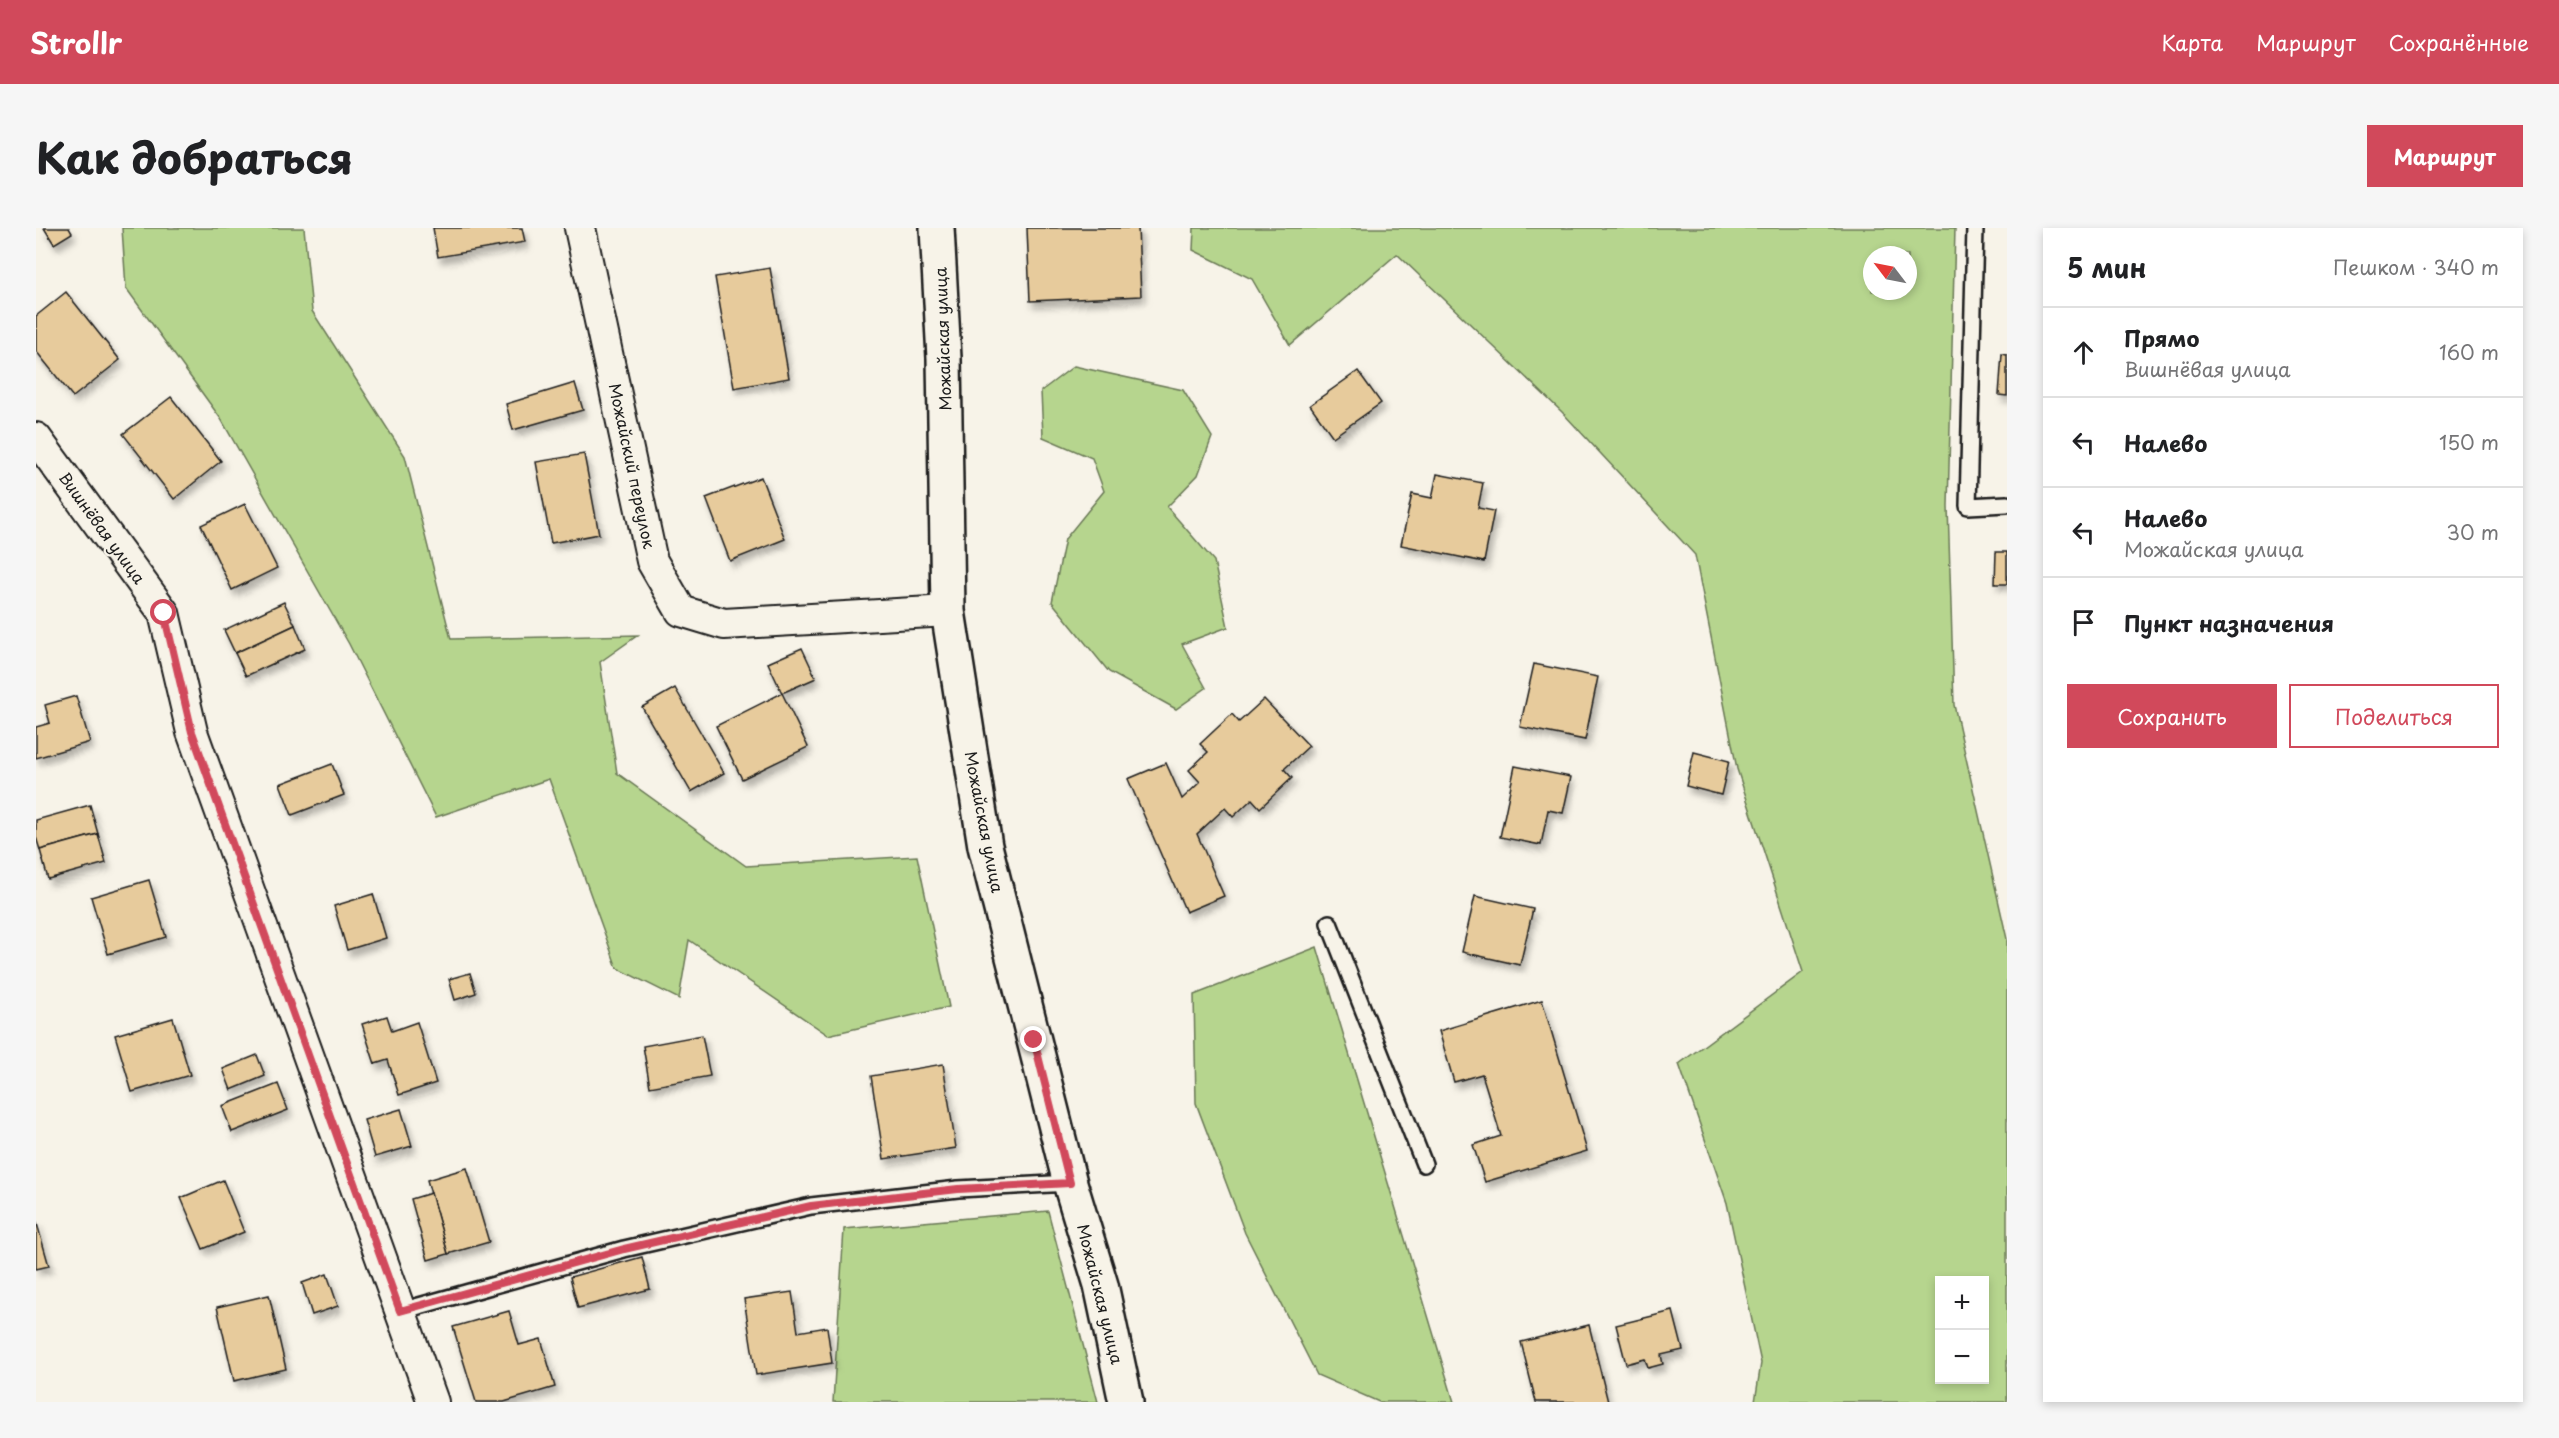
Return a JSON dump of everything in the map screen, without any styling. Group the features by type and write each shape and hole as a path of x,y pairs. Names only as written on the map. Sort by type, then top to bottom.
{"street":[{"name":"Можайский переулок","path":"580,228 652,561 681,611 724,624 948,611"},
{"name":"Можайская улица","path":"941,237 948,611 986,846 1070,1183 1101,1285 1126,1402"},
{"name":"Вишнёвая улица","path":"36,438 164,613 192,732 433,1402"}],"lane":[{"path":"1975,228 1968,506 2007,504"},
{"path":"1329,923 1424,1164"},
{"path":"400,1311 624,1249 811,1206 958,1189 1070,1183"}],"green space":[{"path":"122,228 304,228 312,311 405,456 451,639 638,635 600,662 617,773 746,866 917,856 949,1007 828,1035 689,940 679,999 617,968 549,779 436,817 349,644 221,419 126,288"},
{"path":"1194,228 1955,228 1948,506 1954,705 2007,939 2007,1402 1755,1402 1761,1363 1727,1203 1679,1064 1803,972 1737,769 1695,555 1562,412 1397,254 1290,345 1252,279 1193,250"},
{"path":"1074,366 1183,390 1212,437 1198,475 1167,507 1214,561 1228,627 1182,644 1206,688 1176,709 1109,672 1052,602 1065,539 1104,491 1092,458 1043,437 1041,391"},
{"path":"1317,947 1454,1402 1379,1402 1317,1375 1245,1233 1196,1103 1194,995"},
{"path":"1048,1211 1098,1402 833,1402 844,1229"}],"building":[{"path":"44,228 69,228 72,233 54,244"},
{"path":"433,228 522,228 525,242 438,257"},
{"path":"1027,228 1138,228 1141,296 1030,301"},
{"path":"770,268 789,378 734,388 715,277"},
{"path":"66,292 120,360 73,397 36,351 36,316"},
{"path":"2002,354 2007,355 2007,396 1999,395"},
{"path":"1358,371 1381,403 1333,437 1310,405"},
{"path":"575,383 583,410 513,430 506,404"},
{"path":"171,397 221,461 174,499 123,434"},
{"path":"584,454 599,534 551,543 536,462"},
{"path":"1437,474 1483,483 1478,508 1494,511 1484,562 1401,545 1412,494 1432,498"},
{"path":"761,477 785,539 730,561 706,498"},
{"path":"245,504 277,568 232,590 201,525"},
{"path":"1996,552 2007,552 2007,584 1995,584"},
{"path":"284,602 295,625 235,653 224,630"},
{"path":"295,625 305,649 246,676 235,653"},
{"path":"802,648 816,678 782,693 768,663"},
{"path":"1534,664 1598,677 1585,740 1520,727"},
{"path":"675,688 724,773 691,792 642,707"},
{"path":"782,693 808,747 742,779 716,726"},
{"path":"76,696 90,742 36,758 36,727 50,723 45,705"},
{"path":"1264,699 1309,746 1284,769 1292,778 1260,808 1252,799 1233,817 1225,808 1197,834 1224,896 1186,912 1128,779 1166,763 1182,799 1200,782 1189,770 1208,752 1200,744 1232,714 1239,722"},
{"path":"1694,752 1729,761 1721,795 1686,786"},
{"path":"332,764 344,795 292,815 280,784"},
{"path":"1515,766 1571,777 1563,813 1548,810 1541,845 1500,837"},
{"path":"90,805 98,834 40,850 36,837 36,820"},
{"path":"98,834 106,863 48,879 40,850"},
{"path":"149,880 166,937 108,954 91,897"},
{"path":"373,894 386,938 347,950 334,906"},
{"path":"1475,896 1533,909 1520,965 1462,952"},
{"path":"470,973 476,993 455,1000 449,979"},
{"path":"1542,1000 1587,1151 1485,1182 1473,1145 1501,1136 1482,1074 1454,1082 1439,1031"},
{"path":"387,1016 392,1031 417,1022 436,1083 399,1095 388,1060 375,1064 362,1024"},
{"path":"173,1018 190,1075 132,1092 115,1035"},
{"path":"702,1035 710,1076 650,1087 643,1046"},
{"path":"257,1055 265,1076 231,1090 223,1069"},
{"path":"943,1064 956,1148 884,1159 871,1076"},
{"path":"278,1084 288,1110 232,1132 222,1106"},
{"path":"401,1109 412,1146 375,1157 364,1120"},
{"path":"467,1168 489,1242 448,1254 427,1180"},
{"path":"223,1180 244,1232 203,1249 181,1198"},
{"path":"431,1193 448,1254 428,1260 411,1199"},
{"path":"36,1220 49,1266 36,1269"},
{"path":"642,1257 650,1289 578,1308 570,1277"},
{"path":"327,1274 338,1306 312,1315 302,1283"},
{"path":"792,1292 798,1332 827,1327 832,1363 756,1375 744,1299"},
{"path":"269,1295 286,1369 234,1381 217,1307"},
{"path":"509,1311 519,1345 541,1339 555,1387 504,1402 476,1402 453,1327"},
{"path":"1673,1311 1683,1350 1661,1355 1663,1364 1648,1368 1645,1359 1626,1364 1616,1325"},
{"path":"1589,1325 1608,1402 1536,1402 1521,1342"}],"route":[{"path":"164,613 192,732 400,1311 624,1249 811,1206 958,1189 1070,1183 1034,1040"}]}
